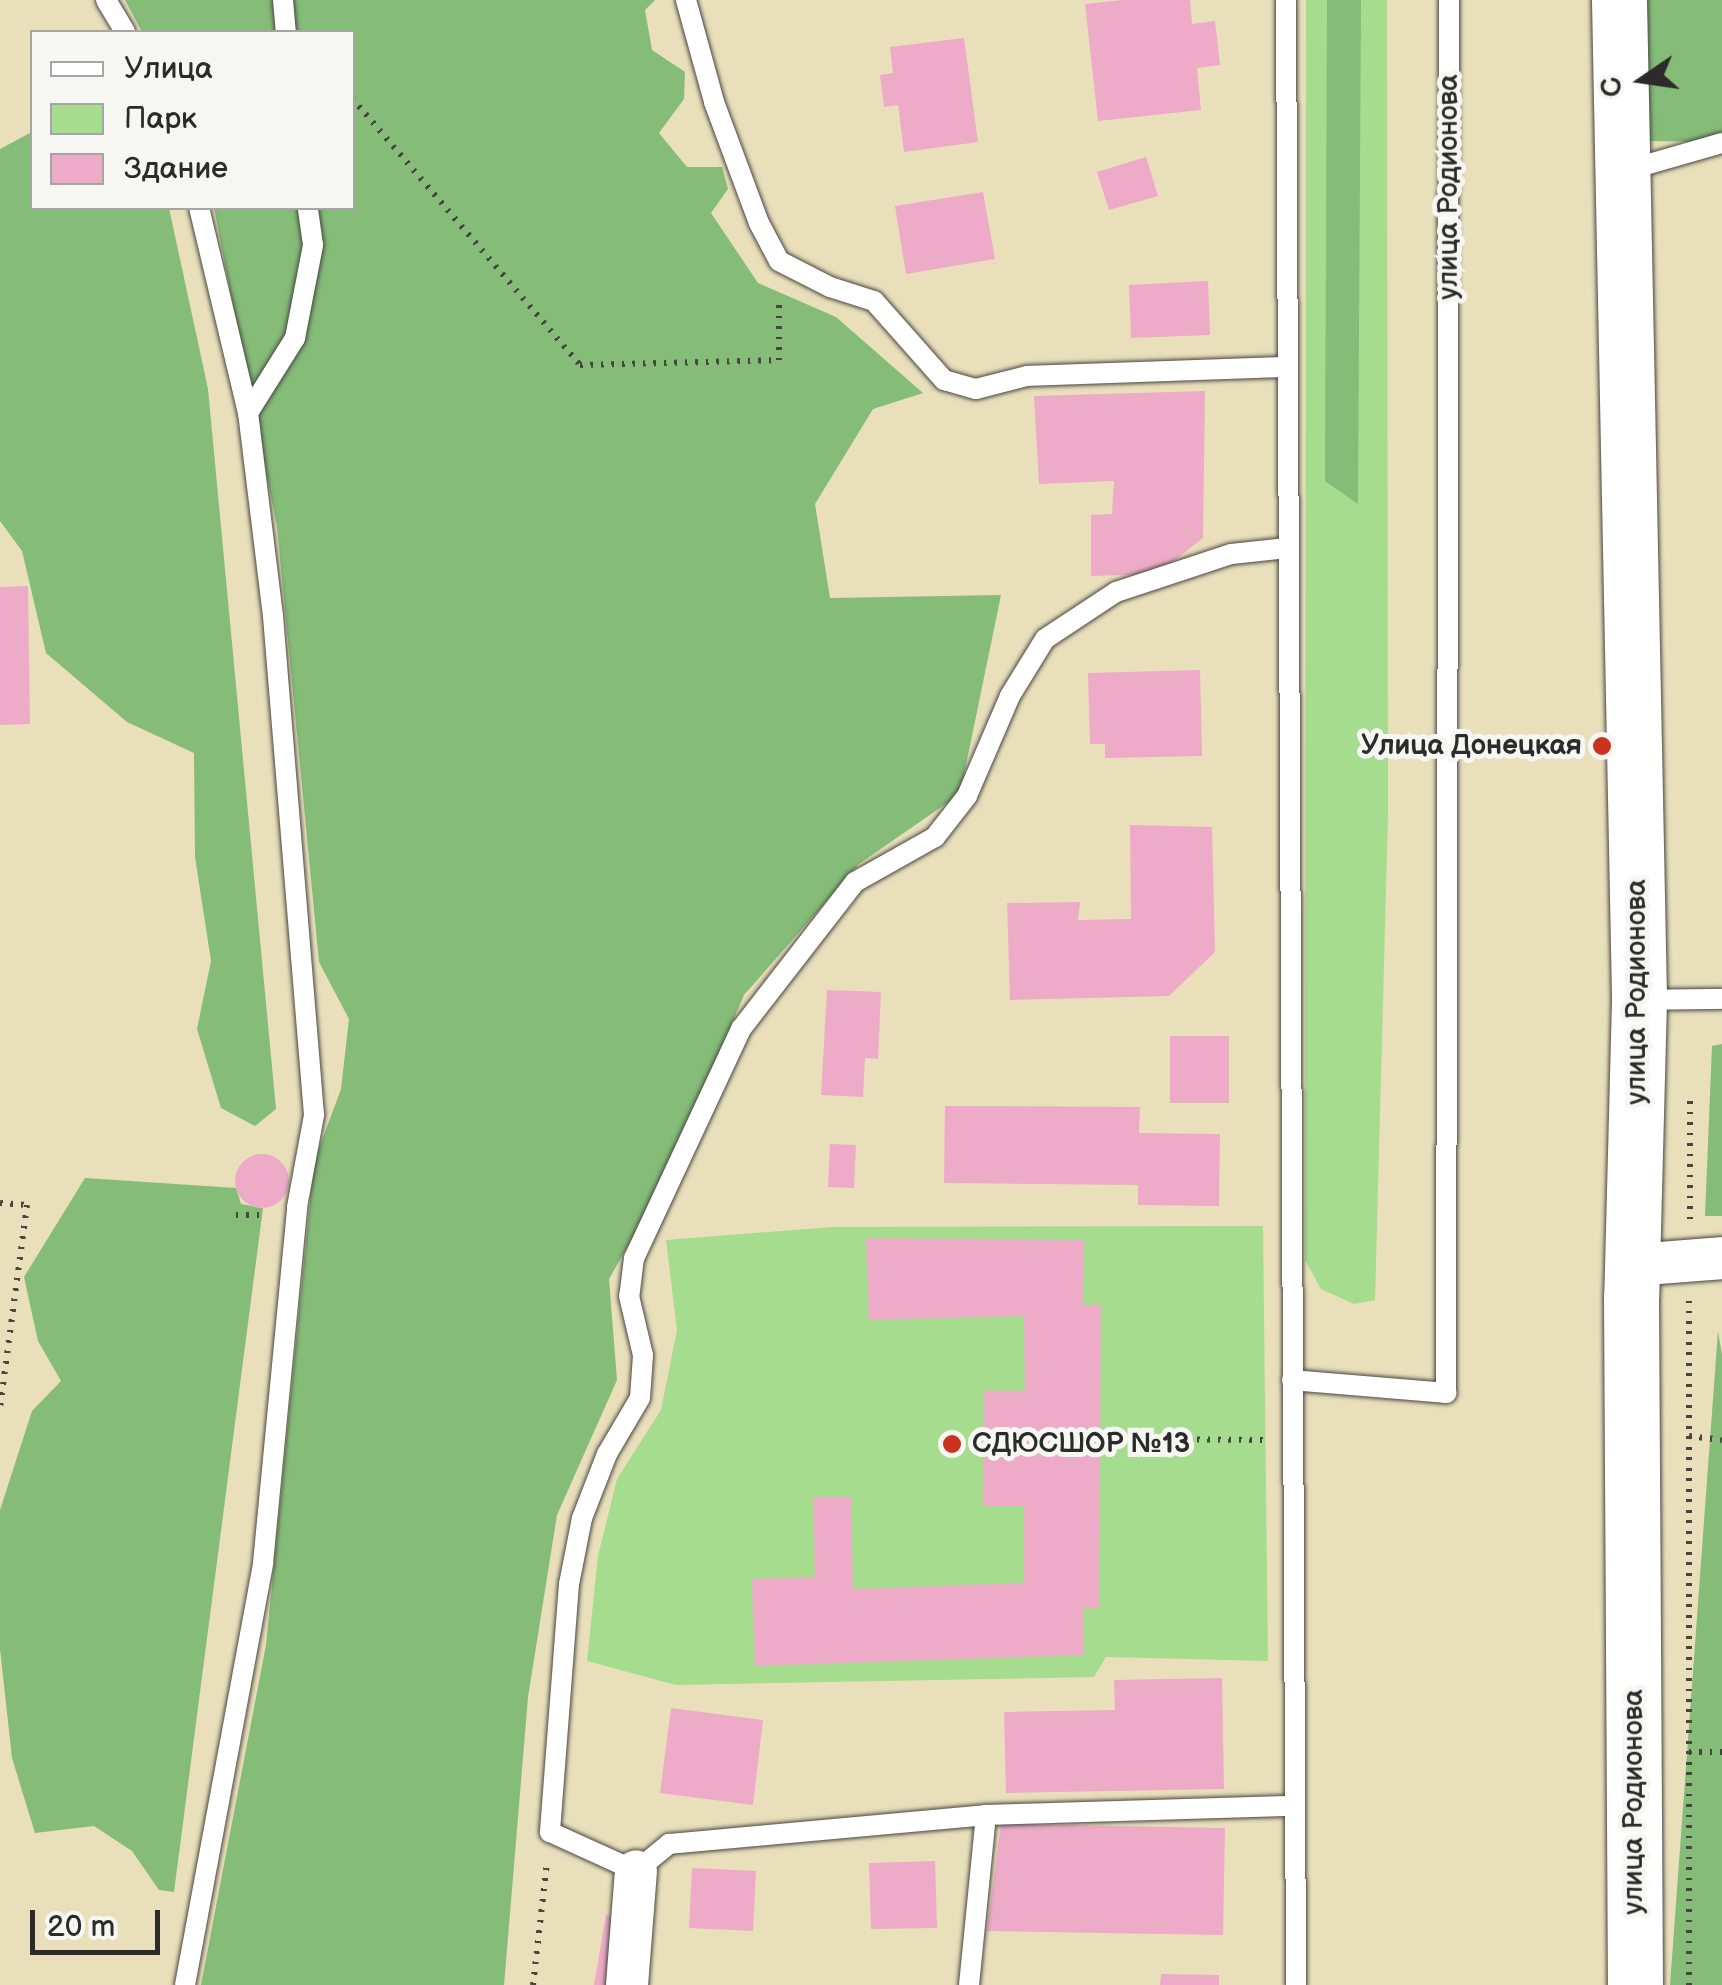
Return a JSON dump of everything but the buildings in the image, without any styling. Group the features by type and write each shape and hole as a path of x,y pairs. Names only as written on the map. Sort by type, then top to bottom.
{"main road":[{"name":"улица Родионова","path":"1620,0 1639,1000 1634,1265 1635,1985"}],"street":[{"path":"1634,1265 1706,1259"},
{"path":"627,1985 636,1870"}],"lane":[{"path":"106,0 124,30"},
{"path":"283,0 286,30"},
{"path":"686,0 714,102 759,223 779,261 830,287 874,301 944,380 976,389 1027,376 1287,366"},
{"path":"1286,0 1296,1985"},
{"name":"улица Родионова","path":"1292,1380 1446,1394 1449,0"},
{"path":"1623,171 1722,144"},
{"path":"185,1985 262,1564 295,1226 314,1115 273,616 248,413 199,210"},
{"path":"248,413 294,338 313,244 308,210"},
{"path":"1287,548 1231,554 1116,592 1045,639 1010,696 967,796 936,836 855,882 741,1029 634,1258 629,1296 644,1355 640,1398 607,1454 582,1518 569,1584 550,1832 636,1870 669,1844 986,1815 1293,1806"},
{"path":"1639,1000 1722,1000"},
{"path":"969,1985 986,1815"}],"path":[{"path":"355,102 580,365 779,360 779,261"},
{"path":"1689,1985 1689,1436 1706,1259 1690,1093"},
{"path":"0,1202 27,1205 0,1408"},
{"path":"1689,1436 1722,1440"},
{"path":"1134,1439 1292,1440"},
{"path":"1689,1752 1722,1752"},
{"path":"533,1985 550,1832"}],"green space":[{"path":"125,0 655,0 645,10 652,50 685,72 684,99 659,133 687,167 722,167 728,189 711,213 758,283 836,317 923,393 873,409 815,504 830,598 1001,595 960,794 859,864 744,995 664,1182 609,1279 617,1380 557,1515 528,1697 504,1985 201,1985 266,1645 314,1162 341,1089 349,1019 319,962 277,527 214,210 355,210 355,30 141,30"},
{"path":"1306,0 1387,0 1388,815 1375,1300 1354,1304 1321,1289 1305,1260"},
{"path":"1327,0 1361,0 1358,504 1325,481"},
{"path":"1645,0 1722,0 1722,142 1647,141"},
{"path":"30,133 30,210 169,210 208,389 276,1109 255,1126 221,1108 197,1029 211,961 195,857 194,753 127,722 46,653 22,551 0,521 0,149"},
{"path":"1722,1044 1722,1216 1705,1216 1712,1046"},
{"path":"85,1178 236,1188 241,1204 263,1208 174,1892 159,1890 132,1851 94,1826 35,1833 12,1758 0,1649 0,1510 32,1411 61,1381 38,1341 24,1277"},
{"name":"СДЮСШОР №13","path":"1263,1226 1268,1661 1106,1657 1094,1677 676,1685 587,1661 598,1556 617,1479 661,1410 677,1330 666,1240 832,1227"},
{"path":"1718,1331 1722,1355 1722,1985 1670,1985"}],"place":[{"name":"Улица Донецкая","path":"1602,746"},
{"name":"СДЮСШОР №13","path":"952,1444"}]}
